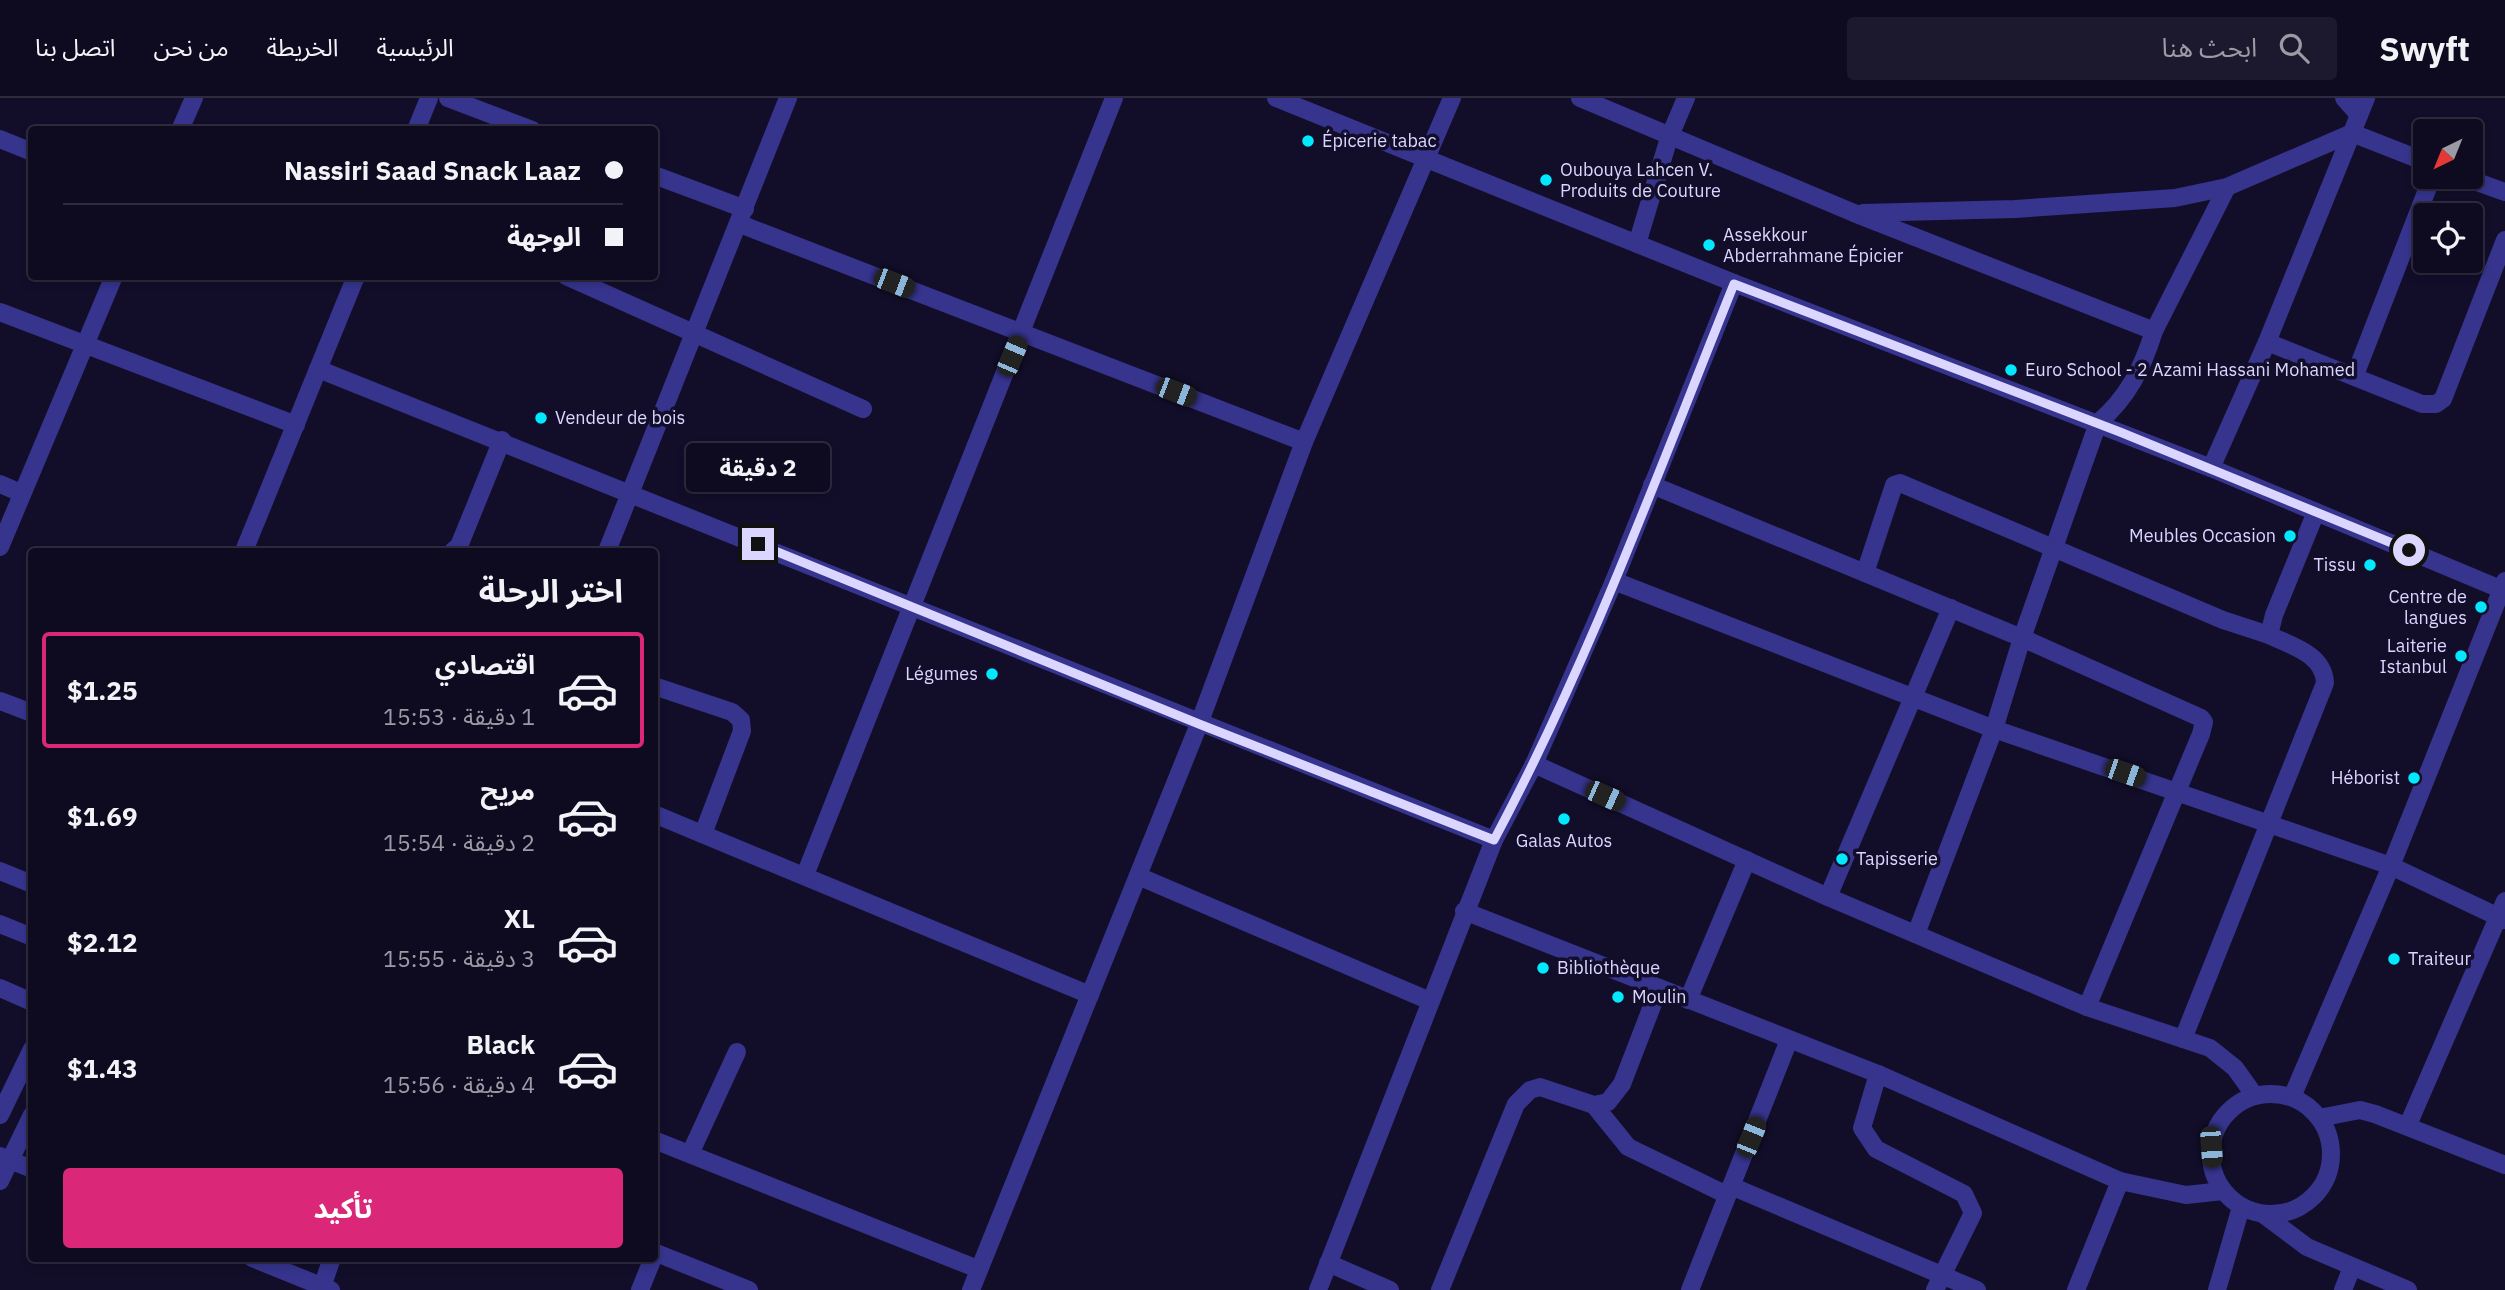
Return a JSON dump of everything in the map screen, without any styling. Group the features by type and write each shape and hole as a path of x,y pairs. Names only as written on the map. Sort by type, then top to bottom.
{"street":[{"path":"182,126 194,98"},
{"path":"418,126 429,98"},
{"path":"448,98 522,126"},
{"path":"608,548 788,98"},
{"path":"805,875 1114,98"},
{"path":"1276,98 1734,284 2211,468 2504,587 2292,1097"},
{"path":"971,1290 1199,724 1304,442 1452,98"},
{"path":"1580,98 1669,138 2154,331"},
{"path":"1637,244 1669,138 1686,98"},
{"path":"2344,98 2359,115"},
{"path":"2211,468 2267,342 2367,98"},
{"path":"1854,213 2108,204 2175,198 2227,187 2352,133 2413,157"},
{"path":"0,139 28,150"},
{"path":"658,178 1022,332 1304,442"},
{"path":"2483,184 2505,192"},
{"path":"1916,934 1994,729 2022,638 2098,424 2115,408 2136,380 2154,331 2227,187"},
{"path":"2355,375 2427,189"},
{"path":"2267,342 2422,404 2436,404 2443,399 2505,240"},
{"path":"0,547 112,280"},
{"path":"245,548 353,280"},
{"path":"575,280 863,409"},
{"path":"1318,1290 1464,911 1494,840 1534,764 1614,581 1734,284"},
{"path":"0,312 296,425"},
{"path":"318,369 631,491 1199,724 1494,840"},
{"path":"457,548 502,440"},
{"path":"1865,573 1896,483 2055,547 2223,620 2269,635 2313,657 2325,671 2325,683 2183,1039"},
{"path":"0,484 21,493"},
{"path":"1652,485 1951,608 2197,714 2204,727 2087,1007"},
{"path":"2269,635 2274,615 2316,512"},
{"path":"1614,581 1994,729 2270,822 2390,866 2503,913 2408,1125"},
{"path":"1828,897 1951,608"},
{"path":"658,687 732,712 741,720 742,731 704,834"},
{"path":"0,701 28,712"},
{"path":"1534,764 1828,897 2087,1007 2210,1048 2223,1057 2255,1096"},
{"path":"658,816 1090,995"},
{"path":"1688,1000 1747,860"},
{"path":"0,872 28,882"},
{"path":"1138,876 1430,1001"},
{"path":"1464,911 1878,1074 2120,1181 2167,1193 2223,1191"},
{"path":"0,924 28,935"},
{"path":"0,988 28,1000"},
{"path":"1440,1290 1510,1115 1521,1097 1540,1087 1594,1105 1608,1102 1617,1095 1659,988"},
{"path":"1689,1290 1789,1040"},
{"path":"690,1154 737,1052"},
{"path":"0,1115 28,1057"},
{"path":"1878,1074 1862,1128 1868,1142 1876,1149 1964,1194 1972,1206 1973,1213 1938,1283"},
{"path":"2255,1096 2292,1097 2319,1118 2329,1139 2330,1163 2323,1185 2307,1202 2286,1213 2263,1214 2241,1207 2223,1191 2213,1170 2211,1147 2218,1124 2234,1107 2255,1096"},
{"path":"1594,1105 1628,1147 1938,1283 1977,1290"},
{"path":"2319,1118 2360,1110 2408,1125 2505,1165"},
{"path":"0,1181 4,1158 28,1121"},
{"path":"658,1142 978,1269"},
{"path":"4,1158 28,1167"},
{"path":"2076,1290 2120,1181"},
{"path":"2217,1290 2241,1207"},
{"path":"2263,1214 2290,1238 2408,1290"},
{"path":"658,1256 748,1290"},
{"path":"262,1262 325,1289 331,1262"},
{"path":"640,1290 651,1262"},
{"path":"1328,1263 1390,1290"},
{"path":"2343,1290 2352,1267"}],"place":[{"name":"Épicerie tabac","path":"1308,141"},
{"name":"Oubouya Lahcen V. Produits de Couture","path":"1546,180"},
{"name":"Assekkour Abderrahmane Épicier","path":"1709,245"},
{"name":"Euro School - 2 Azami Hassani Mohamed","path":"2011,370"},
{"name":"Vendeur de bois","path":"541,418"},
{"name":"Meubles Occasion","path":"2290,536"},
{"name":"Tissu","path":"2370,565"},
{"name":"Centre de langues","path":"2481,607"},
{"name":"Laiterie Istanbul","path":"2461,656"},
{"name":"Légumes","path":"992,674"},
{"name":"Héborist","path":"2414,778"},
{"name":"Galas Autos","path":"1564,819"},
{"name":"Tapisserie","path":"1842,859"},
{"name":"Traiteur","path":"2394,959"},
{"name":"Bibliothèque","path":"1543,968"},
{"name":"Moulin","path":"1618,997"}],"route":[{"path":"758,544 1199,724 1494,840 1534,764 1614,581 1734,284 2120,432 2409,550"}]}
